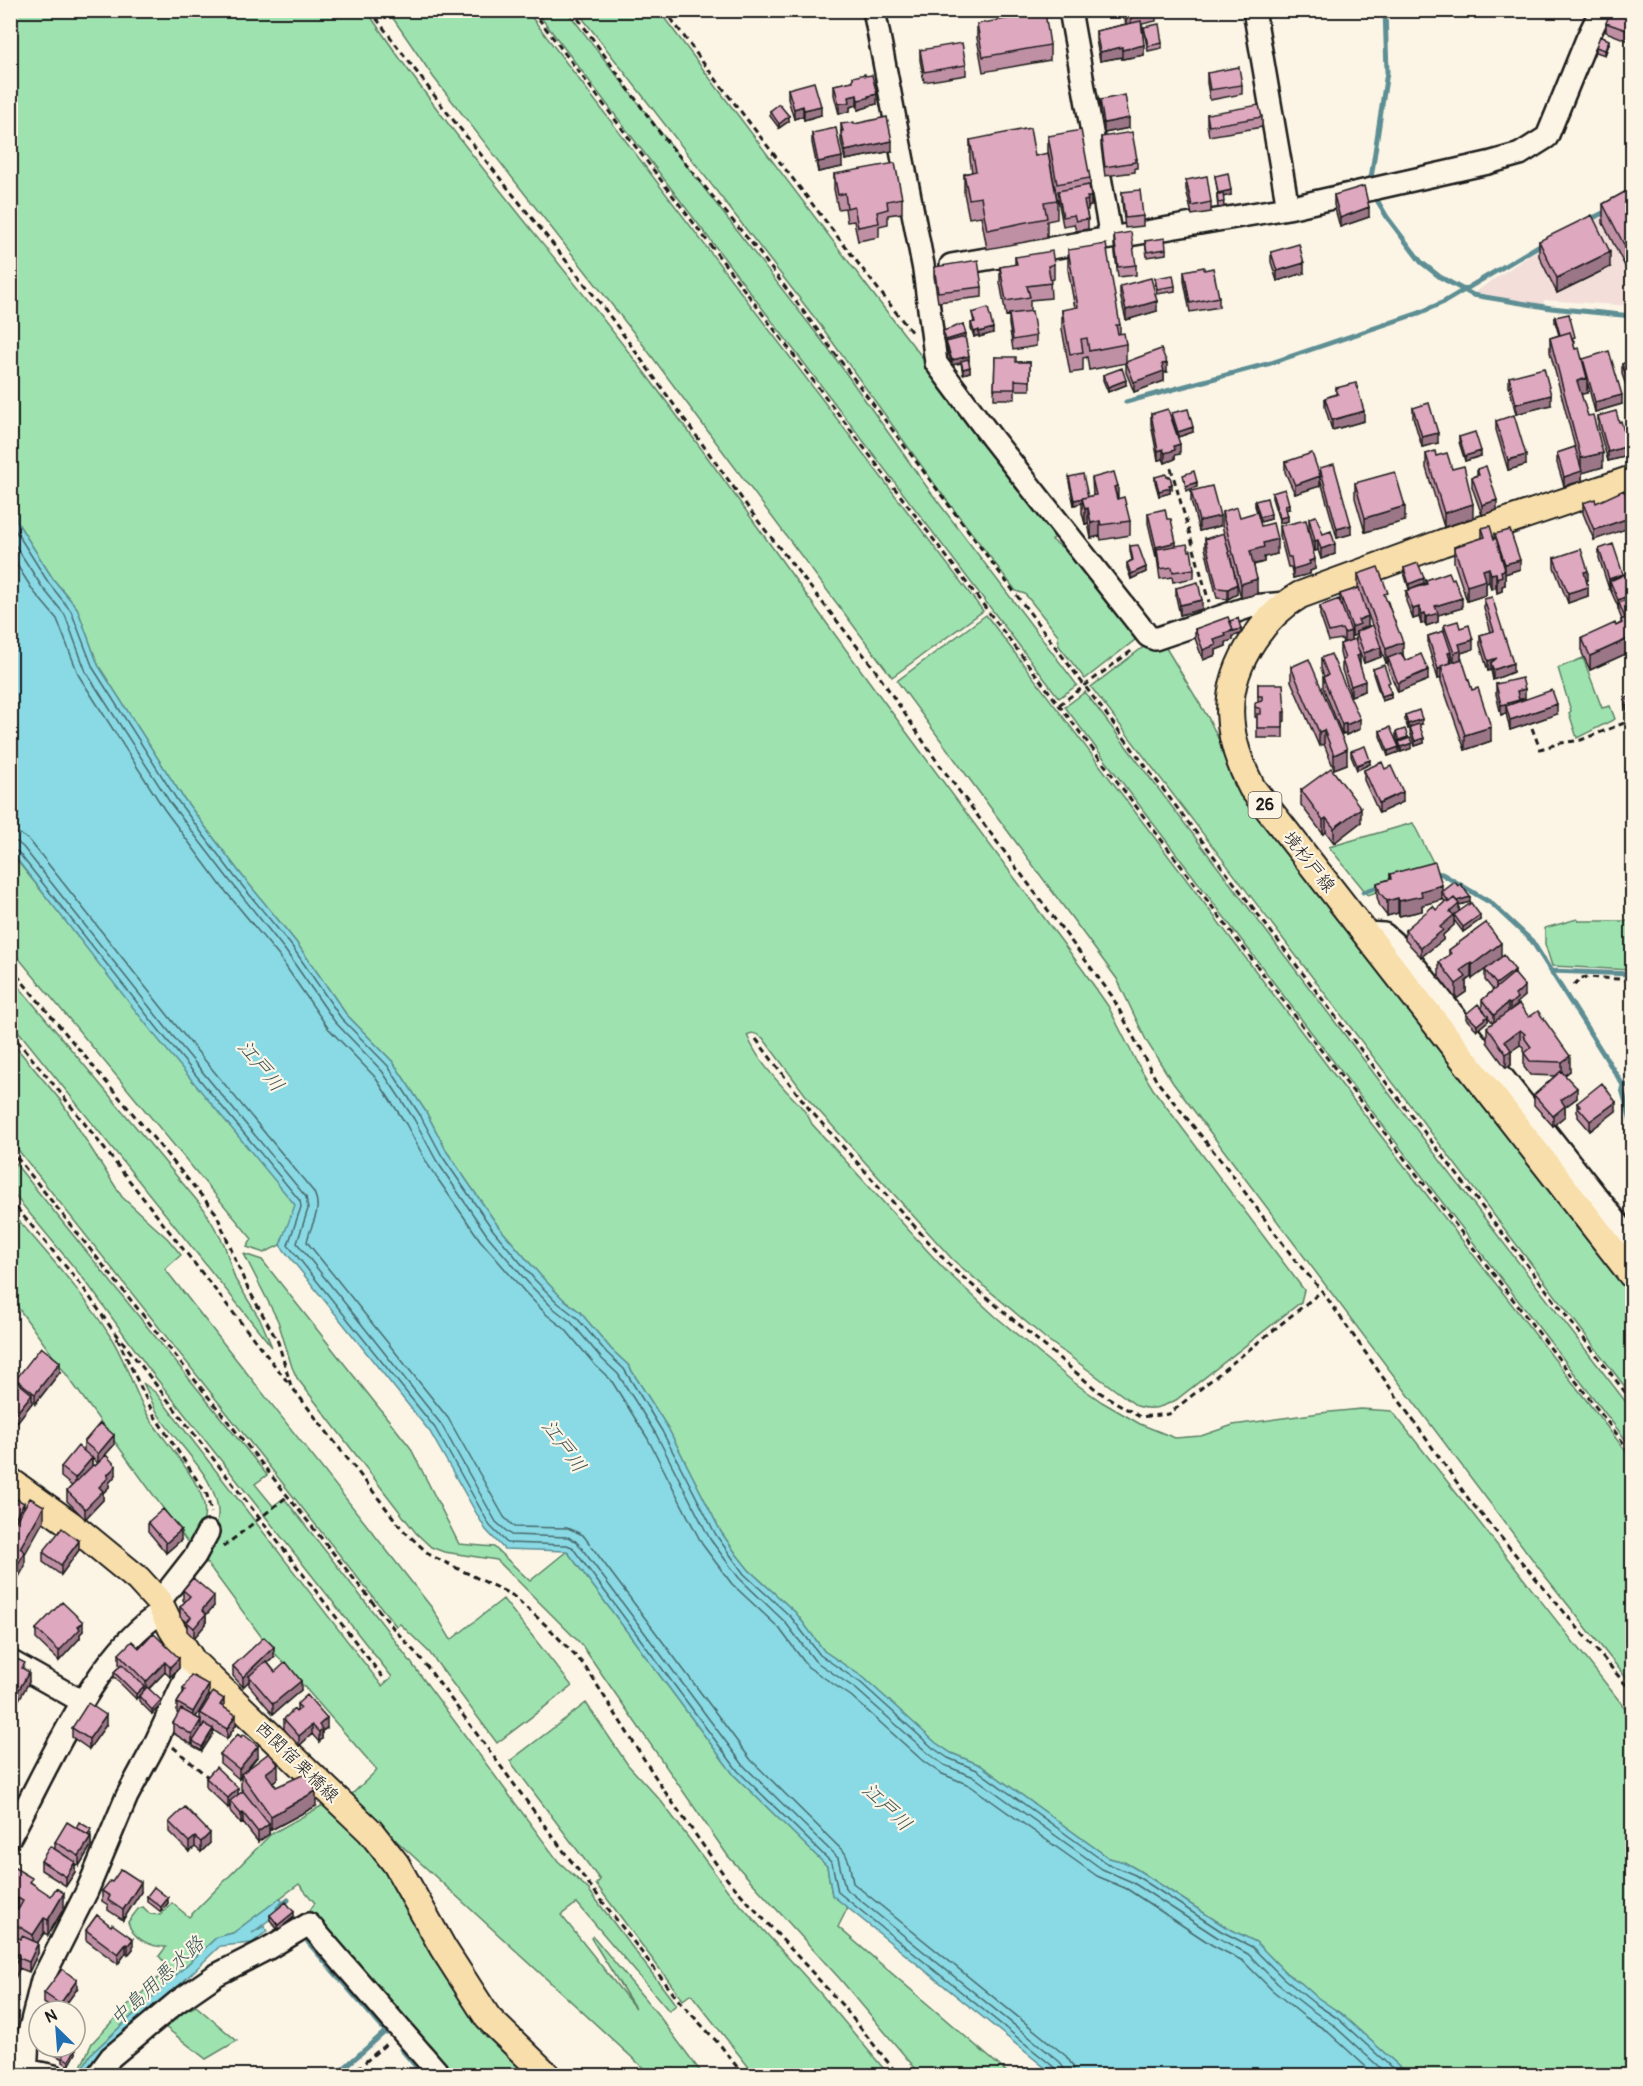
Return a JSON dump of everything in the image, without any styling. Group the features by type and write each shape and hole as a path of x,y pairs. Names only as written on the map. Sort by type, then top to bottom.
{"main road":[{"name":"境杉戸線","path":"1632,479 1322,585 1286,603 1259,632 1240,662 1231,693 1230,724 1234,743 1252,788 1632,1275"},
{"name":"西関宿栗橋線","path":"10,1482 77,1528 138,1579 161,1606 172,1629 193,1662 370,1831 396,1864 463,1980 488,2018 548,2076"}],"street":[{"path":"874,10 924,270 936,363 1148,636 1155,639 1252,606 1286,603"},
{"path":"1071,10 1111,238"},
{"path":"1254,10 1288,208"},
{"path":"924,270 1288,208 1520,154 1547,137 1601,10"},
{"path":"1364,933 1384,934 1403,951 1632,1241"},
{"path":"10,1837 81,1701 113,1658 161,1606 206,1537"},
{"path":"10,1661 81,1701"},
{"path":"54,2076 26,2073 28,2037 42,1980 87,1891 127,1796 193,1662"},
{"path":"97,2076 111,2057 177,2002 216,1975 309,1924 441,2076"}],"path":[{"path":"370,10 446,111 604,308 755,517 871,664 936,760 1112,996 1156,1080 1227,1168 1295,1260 1322,1291 1470,1502 1632,1692"},
{"path":"532,10 1317,1046 1632,1454"},
{"path":"572,10 660,133 758,251 1084,685 1632,1401"},
{"path":"665,10 701,60 915,336"},
{"path":"1172,468 1213,619"},
{"path":"1059,705 1135,648"},
{"path":"1532,728 1540,749 1561,742 1581,740 1632,720"},
{"path":"10,967 216,1214 246,1285 278,1342 291,1386"},
{"path":"1574,985 1581,978 1588,977 1632,980"},
{"path":"10,1032 59,1091 402,1530 430,1555 512,1595 549,1628 585,1666 663,1789 727,1879 842,2005 899,2076"},
{"path":"756,1039 810,1110 952,1268 1099,1392 1140,1417 1169,1413 1322,1291"},
{"path":"10,1149 394,1629 422,1660 565,1853 680,2002 721,2046 744,2076"},
{"path":"10,1200 82,1286 115,1332 386,1680"},
{"path":"115,1332 154,1415 207,1495 211,1510 206,1537 221,1549 288,1496"},
{"path":"159,1735 210,1780"},
{"path":"349,2076 402,2030"}],"shaded area":[{"path":"1632,201 1632,306 1544,300 1543,306 1475,292 1533,253"}],"green space":[{"path":"10,11 367,11 430,100 680,420 881,698 1083,970 1108,1006 1153,1089 1304,1290 1301,1302 1176,1400 1157,1408 1137,1406 1045,1338 953,1260 810,1101 763,1038 751,1033 747,1035 750,1042 772,1075 803,1109 812,1124 945,1270 1072,1381 1140,1424 1175,1438 1201,1436 1233,1425 1320,1413 1361,1409 1392,1411 1632,1717 1632,2075 1409,2075 1340,2013 1287,1974 1256,1942 1224,1926 1124,1862 1109,1858 980,1765 951,1753 936,1743 864,1678 824,1651 796,1613 749,1570 737,1555 721,1532 668,1428 628,1365 611,1349 580,1312 562,1298 540,1275 498,1226 447,1152 426,1112 393,1062 346,1014 296,942 182,796 98,665 77,608 53,579 17,522 10,453"},
{"path":"388,11 527,11 983,611 892,677 641,342 434,78"},
{"path":"536,11 567,11 833,355 929,490 1077,685 1059,698"},
{"path":"577,11 659,11 873,294 1059,533 1052,540 1084,564 1140,636 1085,679 1059,646 1058,635 1025,594 1016,591 939,490 821,326"},
{"path":"986,615 1357,1105 1632,1459 1632,1685 1545,1576 1173,1083 1147,1042 1117,979 897,681"},
{"path":"1163,643 1209,719 1223,749 1355,940 1632,1293 1632,1396 1091,687 1146,645 1150,649"},
{"path":"1583,658 1602,708 1610,706 1615,719 1577,738 1558,668"},
{"path":"1085,692 1632,1410 1632,1448 1327,1053 1065,707"},
{"path":"1413,823 1438,872 1368,895 1329,847"},
{"path":"10,852 296,1205 280,1245 264,1253 247,1247 252,1239 11,949"},
{"path":"1577,919 1579,921 1632,921 1632,970 1552,966 1545,944 1545,928"},
{"path":"10,976 204,1209 224,1244 235,1279 261,1321 272,1347 11,1022"},
{"path":"10,1040 61,1101 122,1197 168,1239 181,1255 165,1269 432,1608 451,1640 503,1599 572,1686 497,1743 429,1652 400,1624 396,1626 11,1141"},
{"path":"10,1157 267,1475 255,1484 273,1506 284,1498 384,1626 558,1861 588,1889 676,2005 669,2011 577,1903 561,1915 635,2008 591,1938 593,1936 659,2016 703,2075 651,2075 349,1797 377,1770 266,1643 204,1559 216,1527 217,1501 204,1474 157,1412 143,1383 156,1393 382,1686 392,1677 149,1369 87,1283 11,1191"},
{"path":"10,1210 99,1319 116,1346 150,1419 199,1490 205,1513 201,1530 191,1547 11,1298"},
{"path":"244,1254 262,1260 410,1447 459,1544 494,1547 530,1581 567,1551 734,1775 827,1866 832,1895 848,1907 838,1927 1010,2075 921,2075 840,1979 728,1856 581,1644 497,1560 444,1552 431,1547 416,1533 297,1378 278,1321"},
{"path":"586,1703 628,1765 661,1801 728,1891 821,1994 889,2075 755,2075 691,1994 683,2000 596,1884 600,1880 510,1761"},
{"path":"325,1804 375,1854 532,2075 456,2075 310,1910 315,1903 299,1884 233,1933 217,1937 90,2055 77,2075 84,2059 87,2059 92,2043 119,2014 169,1968 159,1956 166,1947 143,1941 130,1928 128,1922 138,1909 143,1907 150,1914 161,1915 172,1903 189,1917 271,1834"},
{"path":"196,2006 237,2041 206,2059 160,2023"}],"water":[{"name":"江戸川","path":"11,453 17,522 53,579 77,608 98,665 182,796 296,942 346,1014 393,1062 426,1112 447,1152 498,1226 540,1275 562,1298 580,1312 611,1349 628,1365 668,1428 721,1532 749,1570 796,1613 824,1651 864,1678 936,1743 951,1753 980,1765 1109,1858 1124,1862 1138,1870 1224,1926 1256,1942 1287,1974 1340,2013 1409,2075 1054,2075 832,1895 827,1866 734,1775 567,1551 504,1549 486,1530 430,1432 280,1245 295,1205 157,1038 11,852"},
{"path":"280,1898 286,1907 252,1933 264,1926 267,1931 252,1943 220,1946 107,2055 91,2075 79,2076 90,2055 217,1937 233,1933"}],"building":[{"path":"1125,10 1156,10 1156,12 1131,17 1131,15 1126,16"},
{"path":"1611,10 1632,10 1629,31 1606,23"},
{"path":"1045,12 1050,45 983,57 977,24"},
{"path":"1141,21 1144,45 1100,52 1096,31"},
{"path":"1159,24 1162,43 1148,46 1144,27"},
{"path":"1600,36 1609,40 1605,50 1596,47"},
{"path":"962,43 966,65 924,72 920,50"},
{"path":"1239,67 1242,85 1210,90 1207,73"},
{"path":"865,74 865,76 872,75 877,94 858,100 857,95 849,97 850,102 839,104 834,85 853,81 853,77"},
{"path":"814,82 821,106 804,110 803,106 794,109 788,89"},
{"path":"1125,95 1129,118 1104,123 1100,100"},
{"path":"779,104 789,116 779,124 770,111"},
{"path":"1259,105 1262,117 1209,126 1207,114"},
{"path":"887,117 892,141 845,151 841,124 854,122 854,124"},
{"path":"836,128 842,157 818,162 812,133"},
{"path":"1030,128 1035,156 1048,153 1057,200 1044,202 1047,218 987,230 981,197 969,199 964,174 976,171 970,140"},
{"path":"1081,130 1090,178 1057,184 1048,136"},
{"path":"1132,132 1137,159 1135,162 1105,167 1101,137"},
{"path":"895,163 902,198 887,201 888,209 877,212 879,223 858,227 854,206 847,208 845,193 838,195 834,174"},
{"path":"1228,173 1231,190 1218,193 1215,176"},
{"path":"1207,176 1211,202 1192,206 1186,180"},
{"path":"1089,185 1091,197 1087,197 1088,200 1084,201 1088,219 1076,221 1074,215 1063,217 1058,191"},
{"path":"1364,186 1369,207 1340,218 1334,195"},
{"path":"1632,188 1632,260 1603,204"},
{"path":"1140,190 1143,216 1125,218 1122,192"},
{"path":"1217,194 1223,194 1224,202 1218,203"},
{"path":"1592,215 1610,252 1557,278 1539,241"},
{"path":"1131,232 1136,265 1118,267 1114,235"},
{"path":"1165,238 1166,249 1147,252 1145,241"},
{"path":"1106,244 1120,325 1116,325 1118,334 1124,333 1126,344 1089,351 1087,338 1081,339 1083,352 1070,354 1062,310 1078,307 1068,250"},
{"path":"1299,244 1304,263 1277,271 1271,252"},
{"path":"1052,251 1054,264 1048,266 1051,283 1027,286 1030,297 1006,301 1000,267 1017,264 1015,257"},
{"path":"978,260 982,287 938,292 934,267"},
{"path":"1204,267 1204,270 1213,268 1219,297 1190,303 1184,271"},
{"path":"1173,275 1175,286 1157,289 1155,278"},
{"path":"1151,278 1157,301 1126,310 1120,286"},
{"path":"988,308 993,328 974,332 971,323 975,322 972,313"},
{"path":"1032,311 1036,336 1013,340 1009,314"},
{"path":"1569,314 1575,337 1572,338 1570,332 1560,335 1555,317"},
{"path":"963,324 966,334 946,340 943,331"},
{"path":"1570,332 1575,349 1579,348 1587,378 1577,381 1588,416 1593,415 1603,453 1581,458 1550,338"},
{"path":"965,337 969,356 952,360 946,342"},
{"path":"1161,349 1167,363 1162,364 1164,371 1134,382 1126,362"},
{"path":"1609,351 1622,395 1595,402 1583,359"},
{"path":"995,357 1016,357 1016,362 1030,362 1030,381 1015,380 1015,389 994,389"},
{"path":"968,359 970,367 963,369 961,361"},
{"path":"1632,360 1632,393 1622,364"},
{"path":"1122,368 1126,380 1108,387 1103,375"},
{"path":"1544,368 1551,395 1516,404 1509,377"},
{"path":"1356,383 1364,411 1332,420 1325,398 1338,394 1336,388"},
{"path":"1632,398 1632,418 1626,401"},
{"path":"1429,403 1438,433 1422,437 1413,408"},
{"path":"1168,409 1180,444 1174,446 1175,450 1165,453 1163,449 1158,451 1151,414"},
{"path":"1188,409 1193,427 1178,432 1172,413"},
{"path":"1616,411 1628,446 1608,452 1598,416"},
{"path":"1514,415 1526,455 1508,460 1496,421"},
{"path":"1475,432 1481,451 1465,456 1459,437"},
{"path":"1575,447 1582,471 1564,477 1557,453"},
{"path":"1435,451 1436,456 1447,453 1452,469 1464,466 1473,504 1444,513 1426,454"},
{"path":"1312,453 1320,476 1295,485 1285,462"},
{"path":"1334,464 1351,525 1337,529 1320,468"},
{"path":"1486,466 1497,500 1482,505 1472,477 1479,475 1477,469"},
{"path":"1194,471 1197,482 1186,486 1183,475"},
{"path":"1114,472 1118,486 1114,487 1117,499 1124,497 1130,521 1101,525 1100,521 1091,523 1088,508 1085,509 1082,498 1096,495 1092,478"},
{"path":"1395,472 1405,506 1365,518 1355,483"},
{"path":"1083,474 1088,497 1074,500 1069,477"},
{"path":"1166,474 1167,477 1170,476 1172,484 1169,485 1170,488 1159,491 1155,477"},
{"path":"1212,486 1220,516 1199,521 1191,491"},
{"path":"1285,489 1289,504 1285,505 1288,516 1280,518 1272,493"},
{"path":"1624,490 1628,501 1632,499 1632,517 1594,530 1583,503 1595,499 1596,503"},
{"path":"1267,498 1271,514 1260,517 1255,501"},
{"path":"1237,507 1240,517 1257,512 1261,526 1273,523 1277,539 1263,543 1264,547 1250,551 1257,579 1241,584 1222,512"},
{"path":"1165,509 1167,519 1171,519 1176,542 1156,547 1148,513"},
{"path":"1316,516 1323,534 1331,531 1335,544 1321,549 1318,540 1315,541 1309,518"},
{"path":"1306,520 1315,559 1309,561 1310,564 1293,569 1280,526"},
{"path":"1490,526 1494,539 1496,538 1505,570 1501,571 1502,576 1497,578 1496,573 1491,574 1489,568 1483,570 1486,580 1467,586 1454,547 1485,537 1482,528"},
{"path":"1510,530 1520,560 1505,564 1495,534"},
{"path":"1224,533 1237,584 1228,589 1217,588 1205,539"},
{"path":"1187,544 1189,551 1191,550 1194,569 1173,572 1172,567 1160,569 1157,549"},
{"path":"1613,544 1623,574 1609,579 1599,549"},
{"path":"1138,545 1146,567 1131,574 1127,563 1133,560 1130,546"},
{"path":"1581,549 1588,571 1584,572 1588,587 1568,593 1554,558"},
{"path":"1418,563 1424,578 1409,584 1404,568"},
{"path":"1378,567 1388,593 1384,594 1403,642 1386,649 1358,574"},
{"path":"1632,571 1632,594 1618,600 1610,581"},
{"path":"1449,572 1462,598 1435,606 1438,613 1426,617 1425,613 1421,614 1419,607 1413,609 1406,591 1427,584 1426,580"},
{"path":"1198,582 1202,600 1180,605 1176,588"},
{"path":"1359,588 1368,616 1358,620 1360,624 1352,627 1340,594"},
{"path":"1492,597 1513,663 1493,670 1491,663 1497,658 1488,661 1480,635 1494,631 1484,599"},
{"path":"1632,597 1632,614 1625,618 1619,603"},
{"path":"1339,599 1351,631 1344,633 1342,629 1329,632 1320,606"},
{"path":"1632,615 1632,637 1590,656 1582,638 1615,623 1616,626 1622,623 1621,620"},
{"path":"1228,617 1233,630 1225,633 1226,636 1214,640 1216,645 1203,650 1195,629"},
{"path":"1238,618 1241,629 1233,631 1230,621"},
{"path":"1458,621 1460,628 1469,625 1473,640 1459,644 1461,651 1454,653 1444,625"},
{"path":"1373,625 1381,647 1364,653 1356,632"},
{"path":"1444,631 1451,652 1448,653 1451,663 1438,669 1428,636"},
{"path":"1355,639 1360,655 1357,656 1365,681 1351,686 1342,660 1345,659 1340,644"},
{"path":"1401,653 1405,661 1421,654 1428,670 1398,683 1388,658"},
{"path":"1331,654 1360,719 1346,725 1346,723 1342,725 1323,677 1328,675 1321,658"},
{"path":"1309,659 1347,749 1334,755 1324,730 1319,732 1291,667"},
{"path":"1462,659 1472,690 1478,688 1491,727 1465,735 1441,666"},
{"path":"1384,665 1391,693 1382,696 1373,669"},
{"path":"1522,678 1525,689 1517,691 1519,700 1501,705 1496,684"},
{"path":"1258,684 1283,684 1285,712 1283,712 1283,728 1257,728 1257,714 1261,714 1261,709 1255,707 1255,703 1262,701 1262,696 1258,696"},
{"path":"1552,690 1557,704 1510,720 1506,706"},
{"path":"1632,695 1632,710 1628,709 1625,701"},
{"path":"1419,710 1422,719 1408,724 1405,715"},
{"path":"1419,724 1424,738 1415,741 1410,727"},
{"path":"1390,727 1399,747 1388,751 1380,731"},
{"path":"1405,729 1408,737 1399,740 1396,732"},
{"path":"1410,738 1412,743 1401,747 1399,742"},
{"path":"1365,746 1370,760 1357,765 1351,751"},
{"path":"1382,762 1385,769 1391,766 1403,792 1379,803 1364,770"},
{"path":"1331,768 1361,808 1334,828 1326,818 1323,820 1301,790"},
{"path":"1435,862 1442,885 1421,891 1422,896 1399,901 1398,898 1387,901 1380,893 1377,883 1391,879 1390,874"},
{"path":"1455,882 1458,886 1461,884 1470,897 1457,901 1454,898 1449,902 1442,892"},
{"path":"1454,898 1459,904 1450,912 1454,915 1440,927 1443,930 1421,948 1405,930 1433,906 1436,910 1446,901 1448,903"},
{"path":"1471,903 1480,915 1463,927 1454,915"},
{"path":"1486,923 1501,943 1472,965 1471,963 1461,970 1466,977 1456,984 1439,962 1451,954 1449,950"},
{"path":"1504,955 1515,970 1496,984 1485,970"},
{"path":"1514,973 1525,986 1515,995 1517,998 1494,1015 1482,1000"},
{"path":"1478,1004 1488,1016 1477,1025 1466,1014"},
{"path":"1519,1004 1529,1017 1538,1011 1570,1056 1562,1062 1530,1061 1524,1053 1531,1047 1523,1036 1525,1034 1520,1030 1505,1041 1511,1050 1506,1054 1487,1027"},
{"path":"1561,1071 1577,1088 1561,1100 1565,1106 1553,1116 1534,1095"},
{"path":"1602,1083 1616,1102 1590,1121 1577,1103"},
{"path":"41,1347 60,1362 35,1394 16,1379"},
{"path":"16,1381 32,1394 14,1416 10,1414 10,1388"},
{"path":"100,1423 114,1435 98,1454 84,1442"},
{"path":"78,1446 92,1458 75,1478 61,1467"},
{"path":"106,1455 116,1466 99,1487 103,1491 85,1509 67,1491"},
{"path":"10,1495 24,1503 10,1526"},
{"path":"30,1498 44,1506 20,1548 25,1552 10,1578 10,1530"},
{"path":"163,1509 181,1530 166,1543 148,1522"},
{"path":"62,1528 79,1541 61,1565 43,1552"},
{"path":"193,1578 214,1596 202,1610 206,1614 194,1628 187,1622 191,1617 180,1607 190,1596 183,1590"},
{"path":"62,1602 83,1622 78,1626 80,1629 59,1651 36,1629"},
{"path":"153,1633 179,1658 170,1667 165,1662 146,1682 119,1654 132,1641 139,1648"},
{"path":"264,1637 274,1647 243,1677 233,1666"},
{"path":"15,1658 25,1663 22,1668 29,1672 14,1698 10,1696 10,1659"},
{"path":"266,1661 275,1672 286,1662 301,1681 273,1704 249,1676"},
{"path":"122,1664 144,1686 136,1694 114,1672"},
{"path":"191,1675 209,1685 193,1712 177,1703"},
{"path":"147,1687 161,1700 152,1710 139,1696"},
{"path":"213,1692 224,1699 220,1705 236,1715 227,1729 200,1713"},
{"path":"307,1695 327,1718 319,1725 322,1729 319,1732 312,1725 299,1736 284,1719 294,1709 296,1712 301,1708 297,1704"},
{"path":"88,1703 106,1715 89,1739 72,1728"},
{"path":"181,1709 201,1720 192,1735 173,1723"},
{"path":"204,1724 213,1729 202,1747 193,1741"},
{"path":"238,1734 241,1737 243,1734 258,1746 239,1769 220,1754"},
{"path":"269,1753 278,1764 266,1773 276,1787 307,1773 316,1791 271,1816 241,1774"},
{"path":"216,1767 238,1788 228,1798 206,1778"},
{"path":"10,1791 15,1793 10,1802"},
{"path":"243,1791 269,1824 258,1832 230,1801"},
{"path":"185,1807 210,1833 201,1842 195,1837 189,1842 169,1822"},
{"path":"67,1822 91,1837 79,1856 55,1842"},
{"path":"79,1822 91,1829 88,1835 76,1828"},
{"path":"50,1846 75,1862 66,1877 41,1861"},
{"path":"10,1865 32,1878 30,1882 51,1896 56,1888 64,1893 48,1920 44,1918 33,1935 10,1921 10,1905 18,1910 23,1901 18,1898 15,1903 10,1900"},
{"path":"121,1869 141,1882 123,1910 108,1900 110,1896 102,1891"},
{"path":"154,1887 168,1898 161,1907 147,1896"},
{"path":"286,1902 294,1912 278,1925 270,1915"},
{"path":"97,1915 133,1939 118,1954 86,1930"},
{"path":"10,1935 21,1939 22,1936 38,1943 29,1962 10,1951"},
{"path":"10,1951 19,1955 10,1976"},
{"path":"62,1969 77,1980 64,1999 53,1999 44,1993"},
{"path":"10,2057 13,2057 14,2073 10,2073"}],"waterway":[{"path":"1370,185 1387,72 1385,10"},
{"path":"1374,195 1387,217 1421,262 1440,277 1473,295 1551,308 1632,316"},
{"path":"1589,220 1607,211"},
{"path":"1126,402 1271,363 1419,313 1444,302 1545,242"},
{"path":"1434,873 1442,874 1491,903 1532,941 1623,1085 1632,1086"},
{"path":"1363,892 1381,886"},
{"path":"1551,971 1632,974"},
{"path":"1623,1085 1622,1089 1632,1124"},
{"name":"中島用悪水路","path":"278,1908 288,1900"},
{"path":"308,1942 387,2033"},
{"path":"335,2076 386,2031"},
{"path":"401,2049 424,2076"}]}
